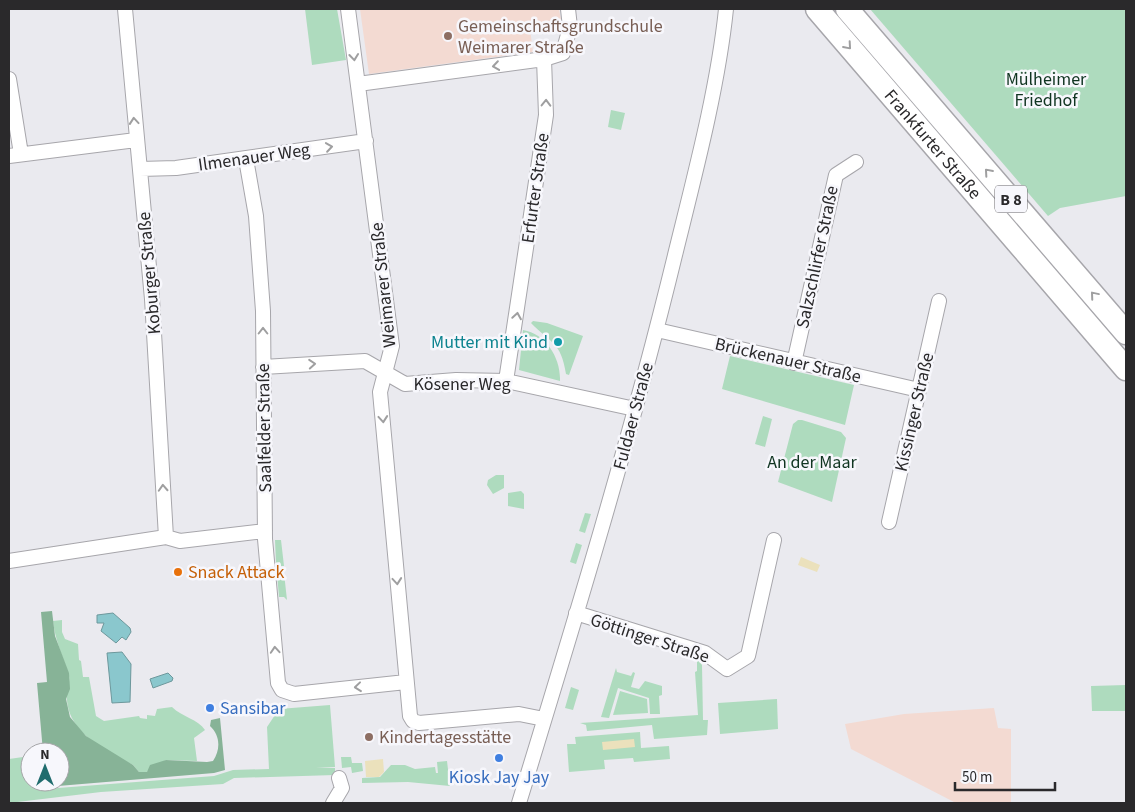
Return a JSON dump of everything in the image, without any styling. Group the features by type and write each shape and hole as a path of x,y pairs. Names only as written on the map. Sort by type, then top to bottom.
{"main road":[{"name":"Frankfurter Straße","path":"817,9 1126,369"},
{"name":"Frankfurter Straße","path":"847,9 1126,333"},
{"path":"1106,347 1126,333"}],"street":[{"name":"Koburger Straße","path":"124,9 152,299 166,537"},
{"name":"Weimarer Straße","path":"348,9 392,346 380,392 410,716 416,722 519,714 544,719"},
{"path":"358,84 544,59 563,53 570,27 568,9"},
{"name":"Fuldaer Straße","path":"519,803 636,409 692,186 726,15 732,9"},
{"name":"Erfurter Straße","path":"506,381 546,115 544,59"},
{"path":"9,79 15,155 136,140"},
{"name":"Ilmenauer Weg","path":"140,169 176,168 366,141"},
{"name":"Saalfelder Straße","path":"246,159 256,216 263,311 265,531 277,678 280,688 289,693 406,682"},
{"name":"Salzschlirfer Straße","path":"794,363 836,175 856,162"},
{"name":"Kissinger Straße","path":"889,522 939,301"},
{"name":"Brückenauer Straße","path":"657,330 794,363 919,390"},
{"name":"Kösener Weg","path":"263,367 365,361 406,384 456,380 506,381 636,409"},
{"path":"9,561 166,537 180,541 265,531"},
{"name":"Göttinger Straße","path":"576,614 705,653 727,669 748,656 774,540"},
{"path":"333,803 342,788 339,778"}],"shaded area":[{"name":"Gemeinschaftsgrundschule Weimarer Straße","path":"360,9 559,9 562,25 530,29 533,52 369,74"},
{"path":"994,708 998,728 1011,729 1011,803 956,803 851,749 845,724 904,714"}],"green space":[{"path":"305,9 337,9 346,60 312,65"},
{"name":"Mülheimer Friedhof","path":"870,9 1126,9 1126,196 1060,208 1048,216"},
{"path":"611,110 625,113 621,130 608,127"},
{"path":"533,321 547,323 583,336 569,375 566,374 558,349 531,323"},
{"path":"523,330 539,336 550,348 558,364 560,381 519,370"},
{"path":"730,356 854,385 845,425 722,389"},
{"path":"763,416 772,419 765,447 755,444"},
{"name":"An der Maar","path":"798,420 841,432 846,438 832,502 778,482 793,424"},
{"path":"496,475 504,475 504,488 493,494 487,485 488,480"},
{"path":"521,491 524,494 524,509 508,506 508,493"},
{"path":"585,513 591,514 585,533 579,531"},
{"path":"275,540 281,540 284,566 281,566 280,562 276,563"},
{"path":"576,543 582,545 576,564 570,562"},
{"path":"284,573 287,600 284,597 279,597 277,574"},
{"path":"52,611 55,636 69,673 70,689 66,699 70,717 86,736 133,765 139,772 147,772 150,765 166,760 213,761 216,756 218,742 216,734 210,726 211,720 220,718 225,770 214,773 70,785 70,742 42,742 37,683 47,682 41,612"},
{"path":"62,620 62,632 65,639 78,644 83,677 89,677 96,716 104,721 139,716 140,718 147,719 147,715 155,716 157,709 172,707 198,723 205,730 194,738 197,761 166,760 147,772 139,772 133,765 101,748 82,732 70,713 67,701 69,676 57,641 53,621"},
{"path":"697,659 702,665 703,720 708,720 707,735 654,739 652,725 587,731 586,725 580,723 698,715 695,672 697,671"},
{"path":"616,668 617,672 631,676 633,672 635,673 631,687 639,689 645,681 662,686 662,695 659,696 660,714 650,714 649,698 618,688 609,718 601,717"},
{"path":"1126,685 1126,711 1092,711 1091,686"},
{"path":"571,687 579,690 573,710 565,708"},
{"path":"620,691 647,699 648,713 613,715"},
{"path":"777,699 778,729 720,734 718,703"},
{"path":"330,705 335,767 316,768 335,768 335,775 234,778 223,784 101,792 9,803 9,759 20,757 20,792 70,792 70,787 214,776 233,770 269,769 267,727 279,709"},
{"path":"640,732 641,748 669,746 670,759 634,762 633,758 604,760 605,769 569,772 567,744 576,744 575,737"},
{"path":"341,757 351,757 352,763 362,763 363,771 352,773 351,767 342,768"},
{"path":"447,761 450,786 408,782 362,783 362,778 380,777 391,765 405,765 415,769 435,767 436,773 438,773 437,762"}],"sand":[{"path":"801,557 820,565 817,572 798,565"},
{"path":"634,739 635,747 603,750 602,742"},
{"path":"383,759 384,772 379,777 366,777 365,761"}],"water":[{"path":"113,613 130,628 131,632 126,640 122,637 116,643 101,631 104,623 97,623 97,615"},
{"path":"122,652 131,664 130,702 112,703 107,653"},
{"path":"168,673 173,678 172,681 153,688 150,679"}],"place":[{"name":"Gemeinschaftsgrundschule Weimarer Straße","path":"448,36"},
{"name":"Mutter mit Kind","path":"558,342"},
{"name":"Snack Attack","path":"178,572"},
{"name":"Sansibar","path":"210,708"},
{"name":"Kindertagesstätte","path":"369,737"},
{"name":"Kiosk Jay Jay","path":"499,758"}]}
